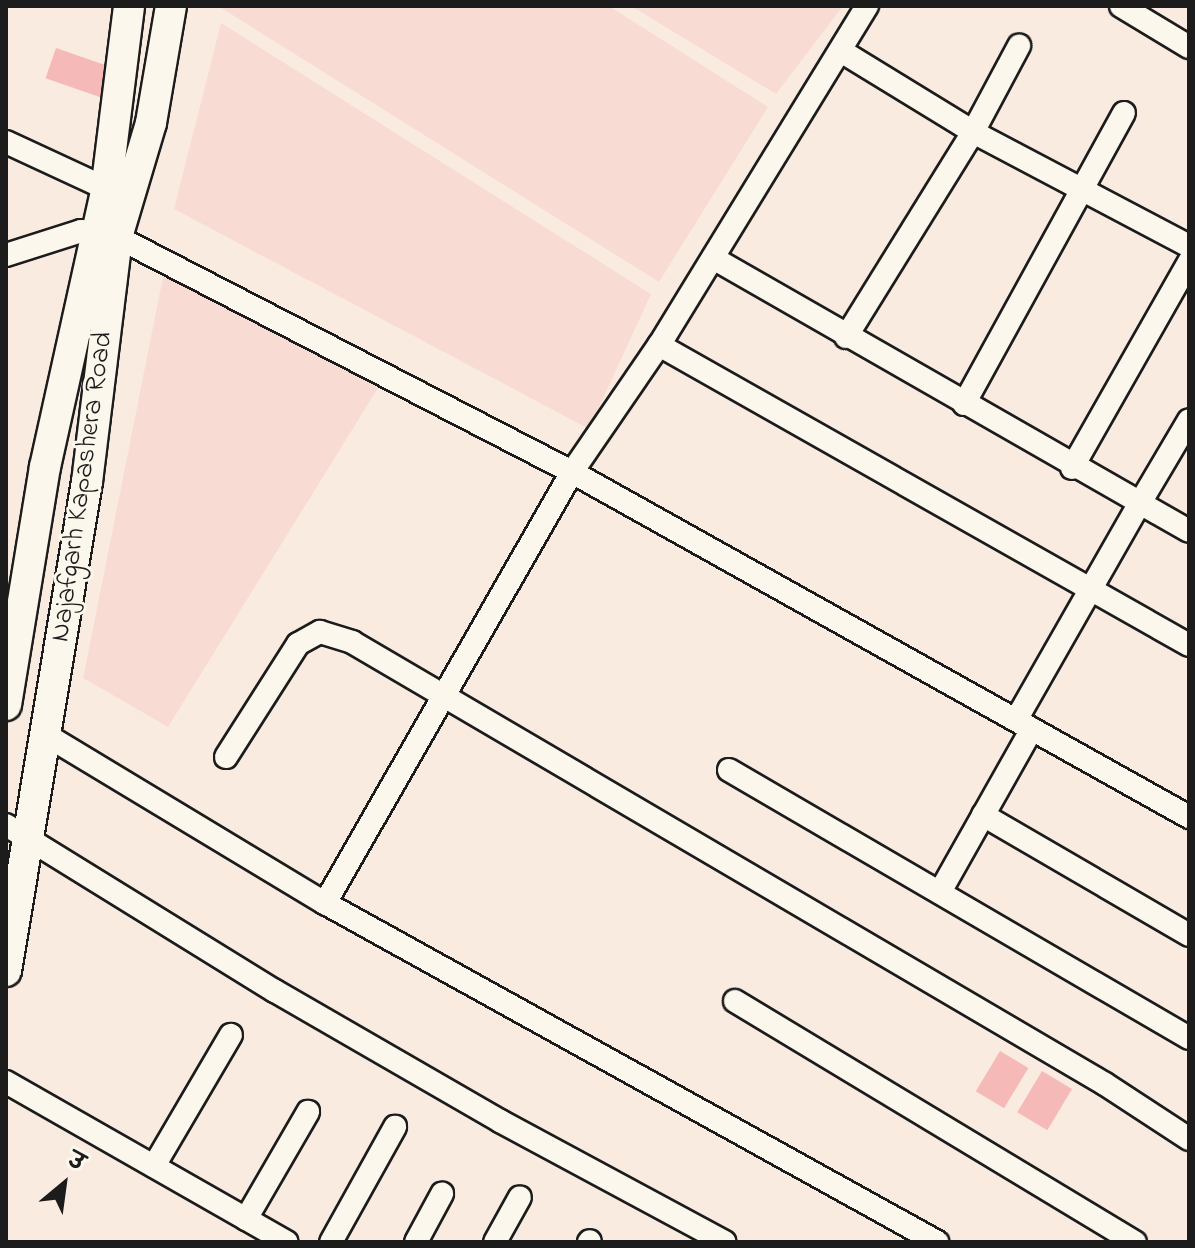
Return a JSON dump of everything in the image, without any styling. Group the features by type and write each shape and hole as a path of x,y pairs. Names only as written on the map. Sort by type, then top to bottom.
{"main road":[{"name":"Najafgarh Kapashera Road","path":"117,194 112,108 129,6"},
{"name":"Najafgarh Kapashera Road","path":"6,705 45,467 117,194 151,123 171,6"},
{"name":"Najafgarh Kapashera Road","path":"6,971 17,832 46,735 87,482 106,235"}],"street":[{"path":"325,903 572,472 659,345 867,6"},
{"path":"1121,6 1189,47"},
{"path":"846,337 973,132 1019,46"},
{"path":"841,51 973,132 1189,246"},
{"path":"964,404 1124,113"},
{"path":"6,142 117,194"},
{"path":"6,255 81,231 106,235 572,472 1189,817"},
{"path":"713,258 1072,468 1189,531"},
{"path":"1072,468 1189,262"},
{"path":"659,345 1189,645"},
{"path":"940,892 983,815 1092,590 1140,503 1186,433"},
{"path":"226,757 298,644 320,632 352,642 1105,1084 1189,1139"},
{"path":"46,735 325,903 937,1242"},
{"path":"729,770 1189,1038"},
{"path":"983,815 1189,935"},
{"path":"17,832 394,1060 725,1242"},
{"path":"735,1001 1135,1242"},
{"path":"154,1166 231,1035"},
{"path":"6,1082 287,1242"},
{"path":"246,1219 308,1112"},
{"path":"331,1242 395,1127"},
{"path":"416,1242 442,1194"},
{"path":"495,1242 520,1197"}],"shaded area":[{"path":"218,6 609,6 768,107 659,282"},
{"path":"631,6 843,6 776,94"},
{"path":"221,23 651,294 589,429 174,209"},
{"path":"165,267 388,372 168,727 83,678"}],"building":[{"path":"56,48 111,67 100,97 46,78"},
{"path":"1000,1051 1028,1068 1004,1108 976,1091"},
{"path":"1042,1071 1072,1089 1047,1130 1017,1112"}]}
